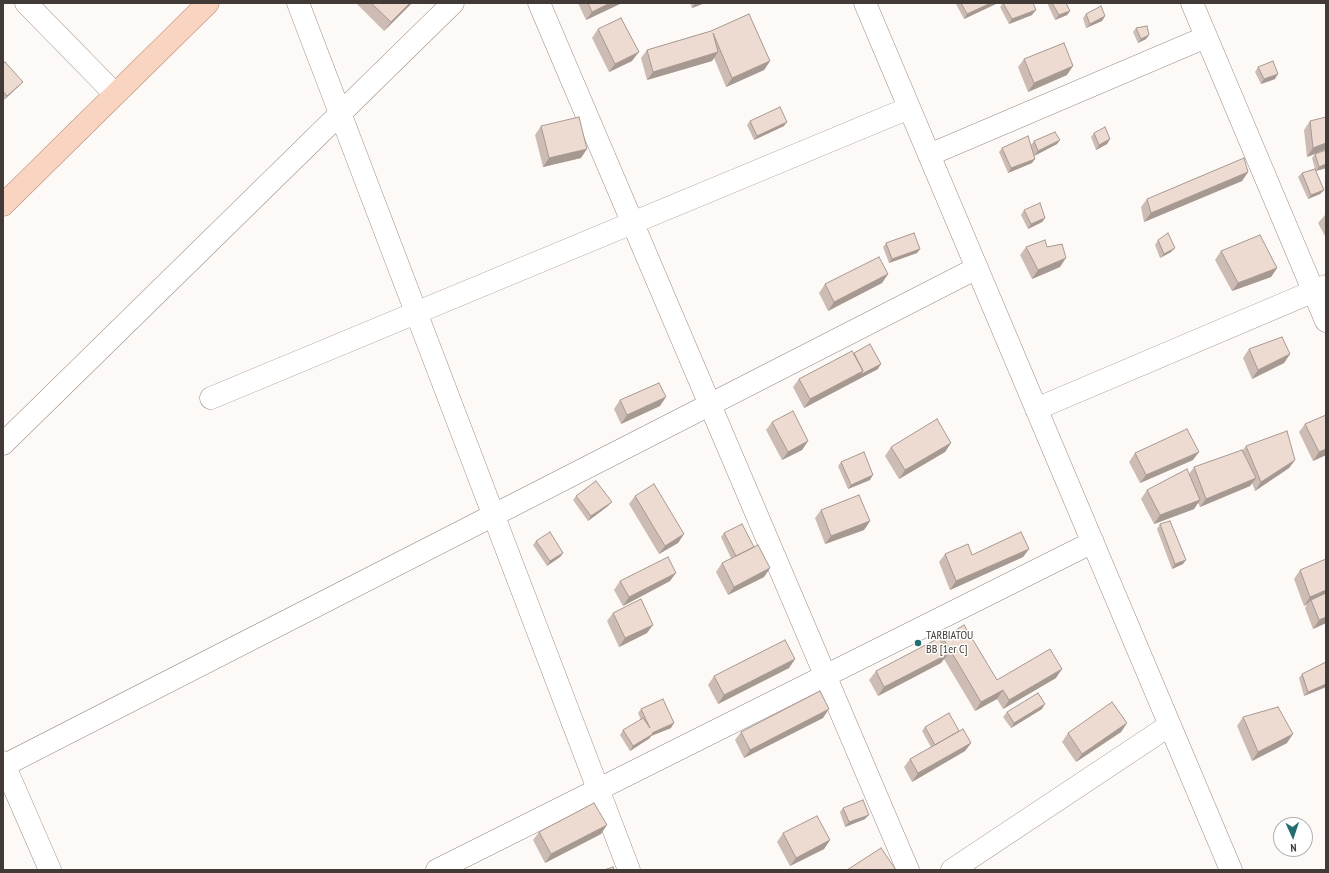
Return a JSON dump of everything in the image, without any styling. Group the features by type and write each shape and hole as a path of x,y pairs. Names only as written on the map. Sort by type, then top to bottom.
{"main road":[{"path":"3,205 208,3"}],"street":[{"path":"26,3 115,94"},
{"path":"298,3 629,870"},
{"path":"3,444 453,3"},
{"path":"539,3 908,870"},
{"path":"865,3 1231,870"},
{"path":"1192,3 1320,289 1326,321"},
{"path":"929,155 1206,37"},
{"path":"211,398 909,108"},
{"path":"50,870 3,764 977,268"},
{"path":"1036,409 1320,289"},
{"path":"437,870 1093,542"},
{"path":"952,870 1170,726"}],"building":[{"path":"371,3 410,3 391,22"},
{"path":"588,3 610,3 592,12"},
{"path":"961,3 991,3 967,14"},
{"path":"1003,3 1033,3 1036,10 1012,19"},
{"path":"1052,3 1066,3 1070,11 1059,15"},
{"path":"1101,6 1105,16 1090,24 1086,14"},
{"path":"749,14 770,61 732,78 713,33 718,52 653,72 647,50 711,31"},
{"path":"621,18 639,52 615,64 598,29"},
{"path":"1147,26 1149,35 1141,39 1136,28"},
{"path":"1064,43 1073,66 1034,83 1024,59"},
{"path":"1273,61 1278,74 1264,79 1258,67"},
{"path":"5,62 23,82 7,96 3,91 3,64"},
{"path":"780,107 787,122 757,136 750,121"},
{"path":"579,117 587,149 549,158 541,126"},
{"path":"1326,117 1326,143 1313,148 1310,121"},
{"path":"1105,127 1110,139 1099,145 1094,133"},
{"path":"1055,132 1060,140 1038,151 1034,141"},
{"path":"1028,136 1035,159 1011,168 1002,148"},
{"path":"1326,150 1326,164 1319,167 1315,154"},
{"path":"1244,158 1248,172 1151,213 1147,199"},
{"path":"1315,169 1324,190 1311,195 1302,173"},
{"path":"1040,203 1045,218 1031,224 1024,210"},
{"path":"914,233 920,249 892,259 886,243"},
{"path":"1168,233 1175,248 1164,254 1158,240"},
{"path":"1260,235 1277,268 1238,283 1221,251"},
{"path":"1045,240 1047,247 1062,244 1066,258 1038,270 1026,247"},
{"path":"879,257 888,274 834,302 825,284"},
{"path":"1282,337 1290,354 1258,370 1249,349"},
{"path":"870,344 881,364 860,375 863,371 854,353"},
{"path":"852,351 863,371 810,399 799,379"},
{"path":"659,383 666,397 627,415 620,400"},
{"path":"793,411 808,441 788,452 772,422"},
{"path":"1326,415 1326,449 1319,452 1305,424"},
{"path":"937,419 951,443 905,470 891,447"},
{"path":"1187,429 1199,452 1146,475 1135,453"},
{"path":"1287,431 1295,460 1261,482 1246,446"},
{"path":"1242,450 1256,478 1206,499 1194,467"},
{"path":"864,452 873,475 851,485 841,462"},
{"path":"1187,469 1200,500 1160,515 1147,490"},
{"path":"596,481 612,502 591,516 576,496"},
{"path":"654,484 684,534 665,546 635,496"},
{"path":"859,495 870,521 831,536 821,510"},
{"path":"1170,521 1186,560 1175,564 1160,524"},
{"path":"742,524 754,547 736,556 724,533"},
{"path":"550,532 563,553 550,561 536,541"},
{"path":"1021,532 1029,549 956,581 945,554 968,544 972,555"},
{"path":"758,545 770,568 734,587 722,563"},
{"path":"668,557 676,573 629,597 620,581"},
{"path":"1326,559 1326,590 1310,597 1300,570"},
{"path":"1326,593 1326,617 1319,620 1311,600"},
{"path":"641,599 653,625 625,638 613,613"},
{"path":"964,625 997,680 1050,649 1062,669 1009,700 1003,690 981,702 943,638"},
{"path":"939,638 948,654 884,687 876,671"},
{"path":"785,640 795,659 724,695 714,676"},
{"path":"1326,662 1326,684 1308,692 1302,674"},
{"path":"820,691 829,709 750,750 741,732"},
{"path":"1038,693 1045,704 1014,723 1007,712"},
{"path":"663,699 674,723 652,733 653,734 633,746 623,730 643,718 650,728 641,709"},
{"path":"1112,702 1127,723 1082,754 1068,733"},
{"path":"1278,707 1293,734 1258,752 1243,717"},
{"path":"949,713 959,731 935,745 925,727"},
{"path":"963,729 971,743 918,773 910,759"},
{"path":"863,800 869,815 849,822 843,808"},
{"path":"594,803 607,825 551,854 539,832"},
{"path":"817,816 830,840 796,858 783,833"},
{"path":"881,848 896,870 847,870"},
{"path":"613,867 614,870 604,870"}],"place":[{"name":"TARBIATOU BB [1er C]","path":"918,643"}]}
